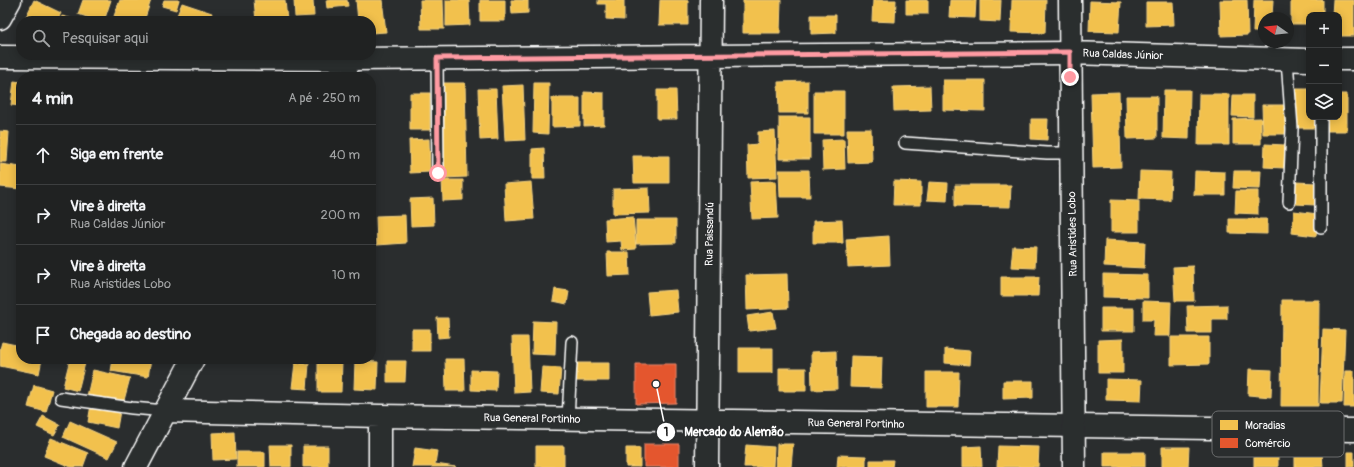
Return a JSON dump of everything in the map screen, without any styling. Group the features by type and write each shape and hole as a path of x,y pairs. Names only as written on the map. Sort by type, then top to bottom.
{"street":[{"path":"0,18 10,0"},
{"name":"Rua Paissandú","path":"707,467 711,0"},
{"name":"Rua Aristides Lobo","path":"1070,0 1074,467"},
{"name":"Rua Caldas Júnior","path":"94,60 346,68 437,58 1070,52 1306,60"},
{"name":"Rua Caldas Júnior","path":"0,57 16,58"},
{"path":"1342,59 1354,59"},
{"path":"136,467 190,364"},
{"name":"Rua General Portinho","path":"165,411 380,416 1212,428"},
{"path":"380,416 380,467"},
{"name":"Rua General Portinho","path":"1344,430 1354,430"}],"lane":[{"path":"437,58 438,173"},
{"path":"1287,60 1292,129 1289,202"},
{"path":"1321,120 1321,227"},
{"path":"905,143 1071,154"},
{"path":"568,419 572,342"},
{"path":"62,398 165,411"}],"building: Moradias":[{"path":"34,0 61,13 60,16 26,16"},
{"path":"83,0 111,0 106,16 84,16 78,14"},
{"path":"120,0 151,0 146,16 114,16"},
{"path":"164,0 179,0 176,10 162,6"},
{"path":"254,0 285,0 287,16 256,16"},
{"path":"294,0 313,0 314,16 295,16"},
{"path":"326,0 347,0 348,6 327,8"},
{"path":"356,0 382,0 386,32 376,33 376,16 358,16"},
{"path":"420,0 443,0 444,29 421,29"},
{"path":"446,0 469,0 470,25 446,26"},
{"path":"480,0 505,0 505,21 480,21"},
{"path":"511,0 528,0 528,13 512,14"},
{"path":"598,0 624,0 624,20 606,19 606,4 598,4"},
{"path":"660,0 688,0 688,25 659,25"},
{"path":"743,0 781,0 780,33 743,33"},
{"path":"873,0 896,0 895,22 872,21"},
{"path":"906,0 928,0 928,14 906,14"},
{"path":"950,0 976,0 975,18 949,17"},
{"path":"980,0 1001,0 1000,22 980,21"},
{"path":"1012,0 1046,0 1045,33 1011,32"},
{"path":"1220,0 1247,0 1248,35 1221,36"},
{"path":"1254,0 1273,0 1272,12 1258,12 1258,32 1253,32"},
{"path":"1291,0 1323,0 1323,12 1306,12 1306,24 1294,24 1294,12 1291,12"},
{"path":"1333,0 1354,0 1354,36 1342,36 1342,12 1332,12"},
{"path":"1090,1 1121,2 1119,32 1089,31"},
{"path":"1146,2 1173,2 1174,25 1146,26"},
{"path":"182,3 212,13 211,16 177,16"},
{"path":"811,15 836,15 836,33 811,34"},
{"path":"943,80 985,80 985,111 943,110"},
{"path":"14,81 16,81 16,106 11,105"},
{"path":"808,81 808,113 779,113 778,82"},
{"path":"440,83 465,83 467,177 443,178"},
{"path":"534,83 549,83 548,134 533,133"},
{"path":"523,85 525,140 505,141 502,86"},
{"path":"930,86 931,110 894,111 893,87"},
{"path":"478,89 496,89 498,139 480,140"},
{"path":"1295,89 1306,89 1306,120 1319,120 1319,128 1294,128"},
{"path":"657,90 676,90 677,119 657,119"},
{"path":"1164,90 1190,90 1189,139 1163,138"},
{"path":"814,91 844,91 844,134 814,134"},
{"path":"584,92 604,93 604,125 584,126"},
{"path":"1119,92 1121,167 1093,168 1091,93"},
{"path":"410,93 430,93 430,130 410,130"},
{"path":"1199,94 1229,94 1229,145 1198,145"},
{"path":"1342,94 1347,94 1347,131 1325,131 1325,120 1342,120"},
{"path":"1233,95 1253,95 1253,117 1232,116"},
{"path":"1126,96 1157,96 1157,138 1127,139"},
{"path":"552,98 580,98 580,126 552,127"},
{"path":"1262,105 1289,105 1289,134 1263,134"},
{"path":"779,117 810,117 810,159 779,159"},
{"path":"1261,118 1261,144 1233,144 1233,119"},
{"path":"1031,119 1048,119 1047,140 1031,139"},
{"path":"847,129 871,129 872,162 848,163"},
{"path":"0,131 9,132 7,162 0,162"},
{"path":"775,131 777,177 748,178 747,145 758,144 758,132"},
{"path":"429,139 430,172 410,173 409,140"},
{"path":"844,139 845,169 823,170 822,140"},
{"path":"1265,144 1285,145 1284,168 1264,167"},
{"path":"544,148 545,179 532,179 532,149"},
{"path":"633,156 669,156 669,183 634,183"},
{"path":"0,164 16,166 16,189 0,187"},
{"path":"779,170 809,170 810,197 780,197"},
{"path":"1140,171 1171,172 1170,200 1139,199"},
{"path":"1195,171 1225,172 1225,195 1194,195"},
{"path":"1234,171 1261,171 1260,189 1233,188"},
{"path":"442,180 463,180 463,200 443,201"},
{"path":"776,181 778,218 752,219 750,182"},
{"path":"894,181 921,182 921,205 893,205"},
{"path":"531,182 534,219 506,221 504,184"},
{"path":"929,182 948,183 947,201 927,200"},
{"path":"1296,182 1316,183 1315,205 1295,204"},
{"path":"955,185 1011,185 1010,207 955,206"},
{"path":"649,188 650,213 613,214 613,189"},
{"path":"1236,191 1258,191 1258,214 1235,213"},
{"path":"433,198 434,225 411,226 410,199"},
{"path":"1111,200 1139,201 1139,232 1111,232"},
{"path":"1294,211 1318,214 1316,236 1292,233"},
{"path":"405,215 406,243 377,245 376,216"},
{"path":"633,217 636,249 622,250 621,241 606,242 605,219"},
{"path":"1229,219 1267,219 1267,234 1229,233"},
{"path":"636,220 676,220 676,243 636,244"},
{"path":"842,220 843,243 813,243 813,221"},
{"path":"889,236 890,265 848,267 846,239"},
{"path":"1105,240 1145,242 1144,268 1104,266"},
{"path":"1013,246 1036,247 1035,268 1011,267"},
{"path":"607,252 629,252 630,275 608,276"},
{"path":"1193,266 1194,301 1175,301 1173,267"},
{"path":"787,274 788,308 747,310 746,275"},
{"path":"1103,274 1148,275 1148,298 1103,297"},
{"path":"1001,277 1039,277 1038,296 1001,296"},
{"path":"555,289 569,291 567,304 553,301"},
{"path":"676,290 678,312 649,315 647,292"},
{"path":"1282,300 1319,300 1318,406 1281,406"},
{"path":"1143,301 1171,302 1170,336 1153,336 1154,320 1143,320"},
{"path":"1227,305 1227,319 1212,319 1212,333 1188,333 1187,306"},
{"path":"1101,308 1134,308 1134,331 1101,331"},
{"path":"773,312 776,328 749,331 747,316"},
{"path":"437,318 448,318 449,337 438,338"},
{"path":"533,321 556,322 555,355 532,354"},
{"path":"412,329 430,329 430,351 412,351"},
{"path":"1323,329 1345,330 1342,403 1320,403"},
{"path":"512,337 528,337 530,392 514,393"},
{"path":"1171,337 1209,337 1209,364 1171,365"},
{"path":"1123,339 1123,373 1098,373 1098,340"},
{"path":"2,342 16,345 16,364 41,364 39,374 0,366 0,349"},
{"path":"739,348 773,348 773,373 739,373"},
{"path":"945,349 970,351 969,365 945,363"},
{"path":"836,351 837,389 812,390 811,352"},
{"path":"851,356 882,357 881,388 850,387"},
{"path":"445,359 464,359 465,391 446,391"},
{"path":"387,361 406,361 405,382 387,382"},
{"path":"376,362 378,362 377,390 354,389 355,364 376,364"},
{"path":"574,363 609,363 609,381 574,381"},
{"path":"69,364 85,364 78,391 63,387"},
{"path":"112,364 150,364 148,377 111,371"},
{"path":"295,364 309,364 307,389 292,388"},
{"path":"318,364 342,364 341,392 318,392"},
{"path":"542,367 561,368 559,394 540,393"},
{"path":"779,368 806,368 806,391 779,391"},
{"path":"1249,369 1272,370 1271,397 1248,395"},
{"path":"93,370 130,378 123,404 87,396"},
{"path":"471,370 497,371 496,391 471,390"},
{"path":"1345,371 1354,371 1354,407 1344,407"},
{"path":"926,372 959,372 958,407 926,407"},
{"path":"1106,379 1142,380 1141,401 1106,400"},
{"path":"1003,381 1033,381 1033,398 1003,399"},
{"path":"34,385 52,390 46,412 28,407"},
{"path":"91,405 120,411 117,428 88,422"},
{"path":"43,416 60,425 54,435 37,427"},
{"path":"70,421 117,442 109,458 63,437"},
{"path":"235,432 236,459 213,460 212,433"},
{"path":"51,438 88,453 83,467 71,467 44,456"},
{"path":"777,444 793,444 791,467 776,467"},
{"path":"270,445 291,445 291,467 271,467"},
{"path":"746,445 774,447 773,467 744,467"},
{"path":"303,446 328,446 328,467 303,467"},
{"path":"536,446 564,446 564,467 536,467"},
{"path":"981,446 982,467 963,467 963,447"},
{"path":"998,446 1039,447 1038,467 997,467"},
{"path":"1162,447 1189,447 1188,467 1162,467"},
{"path":"415,448 437,451 435,464 456,467 412,467"},
{"path":"626,448 640,448 640,467 626,467"},
{"path":"237,452 265,452 265,467 237,467"},
{"path":"1104,452 1145,452 1145,467 1104,467"},
{"path":"1348,452 1354,452 1354,467 1348,467"},
{"path":"838,455 866,456 866,467 837,467"},
{"path":"1254,457 1278,457 1278,467 1254,467"},
{"path":"1295,457 1322,457 1323,467 1295,467"},
{"path":"870,460 893,460 892,467 870,467"}],"building: Comércio":[{"path":"636,364 676,364 676,403 636,404"},
{"path":"644,444 679,444 679,467 644,467"}],"place":[{"name":"Mercado do Alemão","path":"656,384"}],"route":[{"path":"438,173 437,58 1070,52 1070,77"}]}
